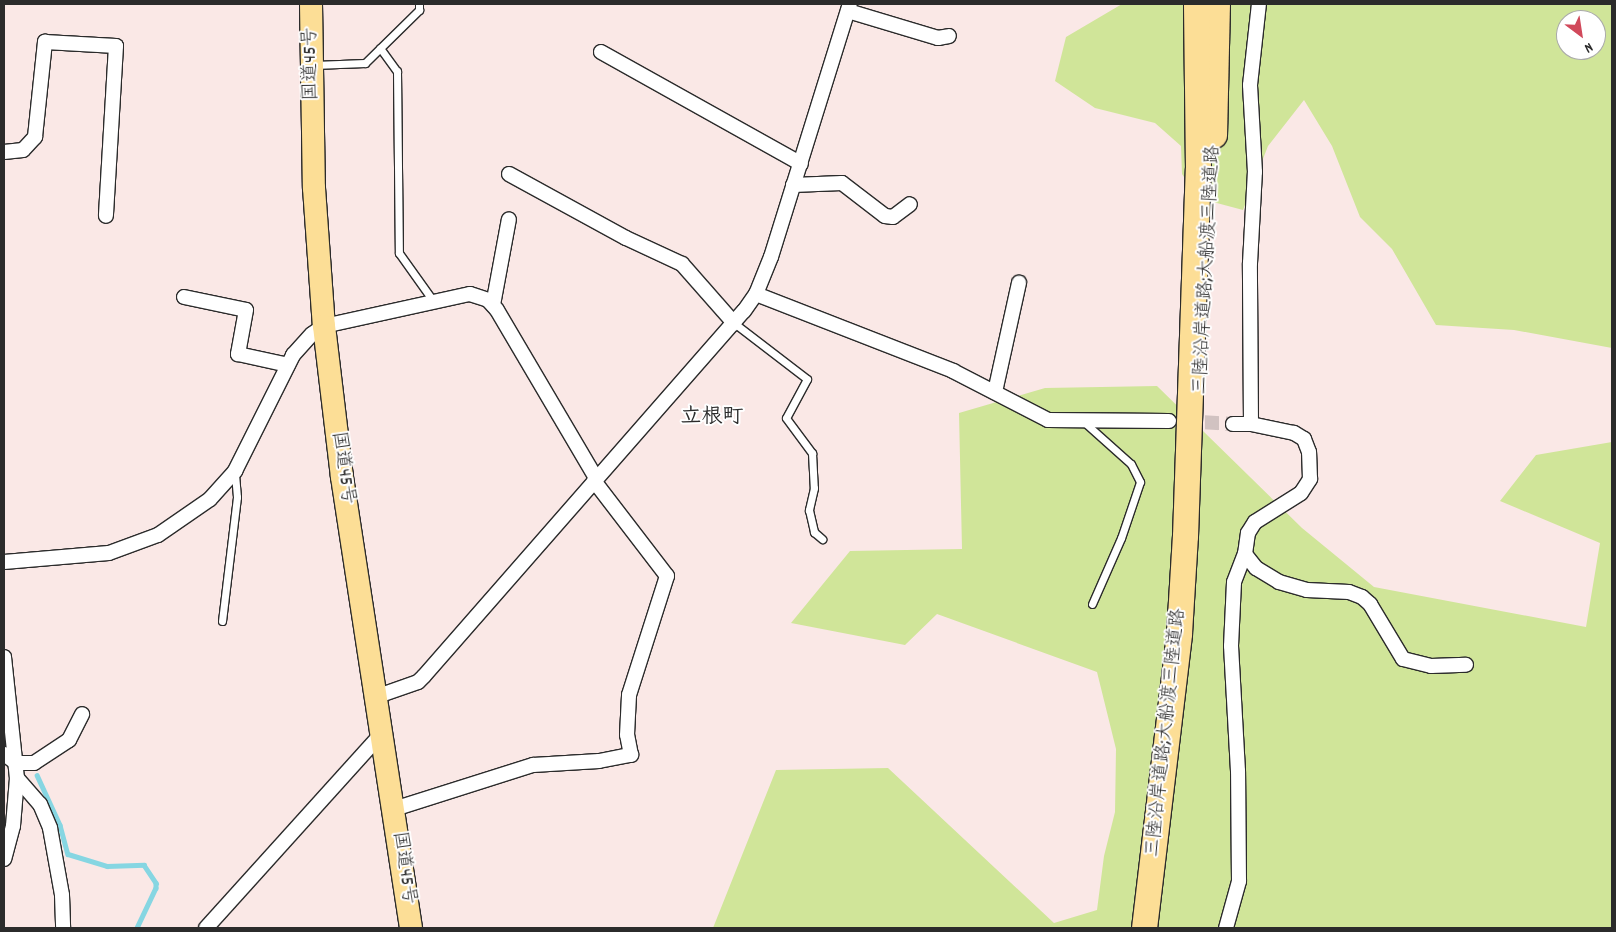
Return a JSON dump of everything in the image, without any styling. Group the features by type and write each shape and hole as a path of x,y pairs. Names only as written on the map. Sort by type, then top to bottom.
{"highway":[{"name":"国道45号","path":"311,4 314,188 324,326 342,477 378,696 411,928"},
{"name":"三陸沿岸道路;大船渡三陸道路","path":"1144,928 1179,633 1185,536 1198,169 1196,4"},
{"name":"三陸沿岸道路;大船渡三陸道路","path":"1185,536 1206,336 1217,4"}],"street":[{"path":"1251,424 1250,263 1255,172 1250,85 1259,4"},
{"path":"378,696 418,682 734,323 756,294 771,257 849,8 938,38 949,36"},
{"path":"4,152 23,150 35,137 45,42 116,46 106,216"},
{"path":"601,52 800,164"},
{"path":"509,174 626,238 682,264 734,323"},
{"path":"793,185 842,183 885,216 893,217 910,204"},
{"path":"487,301 509,219"},
{"path":"995,392 1019,283"},
{"path":"4,562 124,550 158,535 186,517 210,499 235,471 300,344 324,326 470,294 487,301 595,480 667,576 629,695 627,735 631,756 536,765 394,809"},
{"path":"756,294 953,371 1048,420 1084,422 1169,421"},
{"path":"184,297 246,310 238,354 288,365"},
{"path":"1226,928 1239,881 1238,771 1231,646 1234,582 1245,554 1248,533 1255,522 1301,493 1310,479 1309,452 1304,439 1294,433 1251,424 1233,424"},
{"path":"1245,554 1256,568 1279,582 1307,590 1349,592 1362,597 1370,604 1403,659 1431,666 1466,665"},
{"path":"4,657 17,778 13,826 4,859"},
{"path":"4,754 16,763 34,764 69,740 82,714"},
{"path":"206,928 383,732"},
{"path":"17,778 40,804 50,828 62,895 63,928"}],"lane":[{"path":"311,66 365,63 419,10 419,4"},
{"path":"380,48 397,71 399,253 434,302"},
{"path":"734,323 807,379 786,418 812,454 814,488 809,510 814,532 822,539"},
{"path":"1084,422 1132,464 1140,482 1121,538 1092,604"},
{"path":"222,621 237,497 235,471"}],"green space":[{"path":"1122,4 1612,4 1612,348 1514,330 1436,325 1392,249 1360,217 1332,146 1304,100 1268,146 1243,210 1198,198 1182,174 1181,146 1155,123 1095,108 1055,81 1066,37"},
{"path":"1157,386 1302,528 1374,587 1586,627 1600,543 1500,501 1536,455 1612,442 1612,928 713,928 776,770 888,768 1054,923 1097,910 1104,856 1115,812 1116,749 1097,672 937,614 905,645 791,623 850,551 962,549 959,413 1045,388"}],"waterway":[{"path":"37,775 60,825 68,854 107,866 144,865 156,883 156,888 137,928"}],"tunnel":[{"path":"1184,421 1233,424"}],"district":[{"name":"立根町","path":"712,418"}]}
